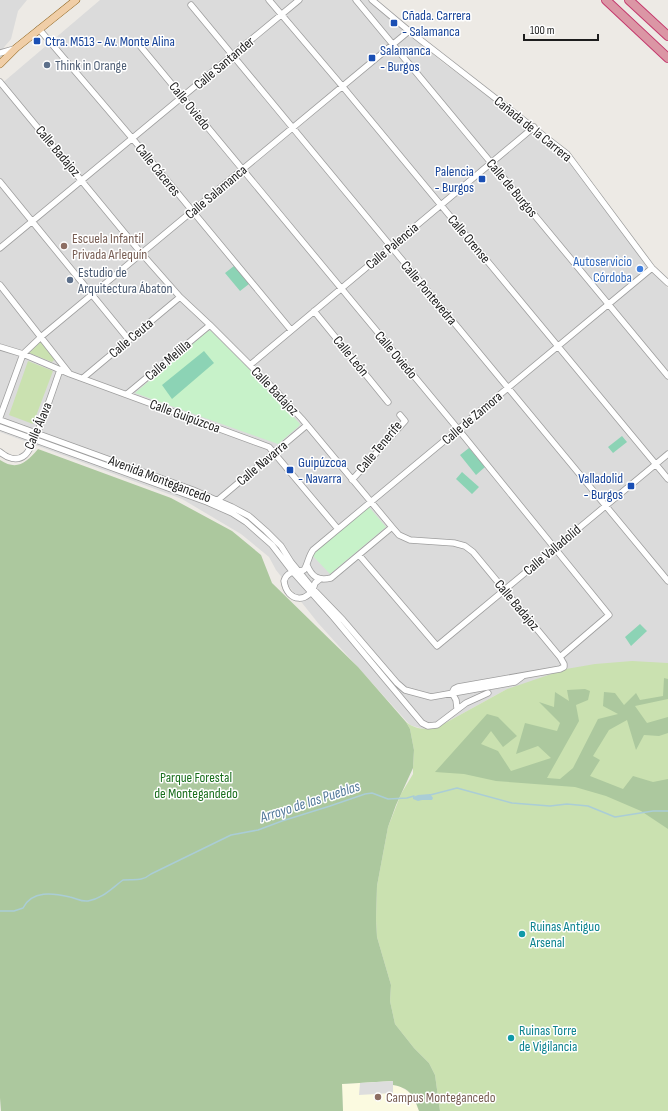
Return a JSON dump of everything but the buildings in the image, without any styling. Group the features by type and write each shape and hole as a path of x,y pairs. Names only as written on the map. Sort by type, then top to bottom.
{"highway":[{"path":"606,0 668,58"},
{"path":"629,0 668,36"}],"main road":[{"path":"0,64 16,48 76,0"}],"street":[{"name":"Calle Orense","path":"269,0 668,479"},
{"name":"Calle Santander","path":"0,248 299,0"},
{"name":"Calle de Burgos","path":"356,0 668,376"},
{"name":"Cañada de la Carrera","path":"372,0 409,31 567,154 652,268 668,283"},
{"name":"Calle Pontevedra","path":"191,5 668,581"},
{"name":"Calle Cáceres","path":"39,29 132,138 291,330"},
{"name":"Calle Salamanca","path":"23,354 42,336 409,31"},
{"name":"Calle Oviedo","path":"140,47 458,429 610,615 560,656"},
{"path":"0,53 16,48"},
{"name":"Calle Badajoz","path":"0,82 142,254 180,297 278,393 307,425 399,535 410,540 465,546 473,552 560,656 564,666"},
{"name":"Calle Palencia","path":"250,364 534,127"},
{"path":"0,182 129,340"},
{"name":"Calle de Zamora","path":"296,571 304,570 313,550 652,268"},
{"path":"0,285 42,336 70,374"},
{"name":"Calle Ceuta","path":"83,378 180,297"},
{"name":"Calle León","path":"314,311 388,402"},
{"name":"Calle Melilla","path":"127,394 210,325"},
{"name":"Calle Guipúzcoa","path":"0,347 23,354 70,374 270,447 338,529"},
{"path":"0,417 23,354"},
{"path":"50,366 55,363 57,357"},
{"name":"Calle Álava","path":"0,452 10,458 20,458 29,452 60,370"},
{"name":"Calle Tenerife","path":"352,480 405,421 400,415"},
{"name":"Avenida Montegancedo","path":"0,420 36,436 207,502 232,513 260,533 296,571 422,723 428,726 437,725 457,708 488,693"},
{"name":"Calle Navarra","path":"218,500 307,425"},
{"name":"Avenida Montegancedo","path":"0,427 36,436 218,500 249,516 266,531 281,546 296,571"},
{"name":"Calle Valladolid","path":"359,555 437,646 668,454"},
{"path":"307,565 312,576 320,579 333,577 392,527"},
{"path":"296,571 286,576 284,582 288,592 297,598 304,597 312,590 315,583 320,579"},
{"name":"Avenida Montegancedo","path":"312,590 338,615 397,683 405,690 411,692 431,697 452,693 454,689 458,687 560,669 564,666"},
{"path":"401,699 411,692"},
{"path":"452,693 456,700 457,708"}],"shaded area":[{"path":"0,0 27,0 18,11 11,39 0,52"},
{"path":"100,0 369,0 441,61 563,152 660,280 668,288 668,667 507,689 438,727 426,730 410,725 318,623 276,570 269,557 241,534 182,499 0,432 0,85"},
{"name":"Campus Montegancedo","path":"393,1081 393,1085 401,1087 413,1095 419,1111 343,1111 342,1084"},
{"path":"393,1081 393,1093 359,1095 360,1083"}],"green space":[{"path":"234,266 249,284 240,291 225,273"},
{"path":"208,331 211,331 255,375 300,424 278,444 135,393"},
{"path":"41,341 53,357 54,360 52,362 29,353"},
{"path":"204,351 214,363 172,399 162,385"},
{"path":"28,361 53,371 33,424 9,415"},
{"path":"622,436 627,442 613,453 608,447"},
{"path":"469,448 485,467 476,475 460,455"},
{"name":"Parque Forestal de Montegandedo","path":"38,449 171,498 232,531 261,555 272,583 358,667 406,722 410,729 414,750 413,768 396,805 388,827 377,886 377,937 391,985 390,1001 395,1024 414,1048 429,1063 435,1075 440,1111 419,1111 413,1097 404,1088 393,1085 393,1081 342,1084 343,1111 1,1111 0,460 11,465 21,464"},
{"path":"462,472 479,487 472,494 456,479"},
{"path":"369,507 386,527 330,574 312,555"},
{"path":"640,624 647,631 631,646 625,637"},
{"path":"632,661 668,663 668,1111 440,1111 435,1075 429,1063 414,1048 395,1024 390,1001 391,985 377,937 377,886 388,827 401,794 413,774 414,750 410,729 406,722 414,727 422,729 438,727 507,689 566,669 595,664"},
{"path":"664,678 668,679 668,699 635,706 647,723 668,717 668,733 659,736 644,735 636,750 627,720 609,730 593,756 600,760 590,776 623,789 633,776 653,782 668,779 668,829 641,811 606,796 575,787 496,781 464,774 435,772 487,714 498,717 517,736 503,747 491,731 481,744 498,751 511,771 551,758 538,746 516,754 525,723 557,731 560,723 539,702 554,707 555,692 569,701 567,690 585,689 590,691 588,700 576,705 579,721 547,778 560,779 573,768 598,719 618,714 603,706 604,692 615,693 624,705 636,693 640,700 663,696"}],"water":[{"path":"430,794 433,798 432,800 418,801 413,799 413,797 418,795"}],"waterway":[{"name":"Arroyo de las Pueblas","path":"430,795 457,788 512,803 550,806 567,804 588,806 615,817 653,811 668,811"},
{"name":"Arroyo de las Pueblas","path":"0,911 14,911 23,908 32,898 44,894 63,896 83,901 93,900 107,893 123,880 138,880 144,878 231,835 258,830 365,794 372,793 388,799 414,796"}],"place":[{"name":"Cñada. Carrera - Salamanca","path":"394,23"},
{"name":"Ctra. M513 - Av. Monte Alina","path":"37,41"},
{"name":"Salamanca - Burgos","path":"372,58"},
{"name":"Think in Orange","path":"47,65"},
{"name":"Palencia - Burgos","path":"482,179"},
{"name":"Escuela Infantil Privada Arlequín","path":"64,246"},
{"name":"Autoservicio Córdoba","path":"640,269"},
{"name":"Estudio de Arquitectura Ábaton","path":"70,280"},
{"name":"Guipúzcoa - Navarra","path":"290,470"},
{"name":"Valladolid - Burgos","path":"631,486"},
{"name":"Ruinas Antiguo Arsenal","path":"522,934"},
{"name":"Ruinas Torre de Vigilancia","path":"511,1038"},
{"name":"Campus Montegancedo","path":"378,1097"}]}
